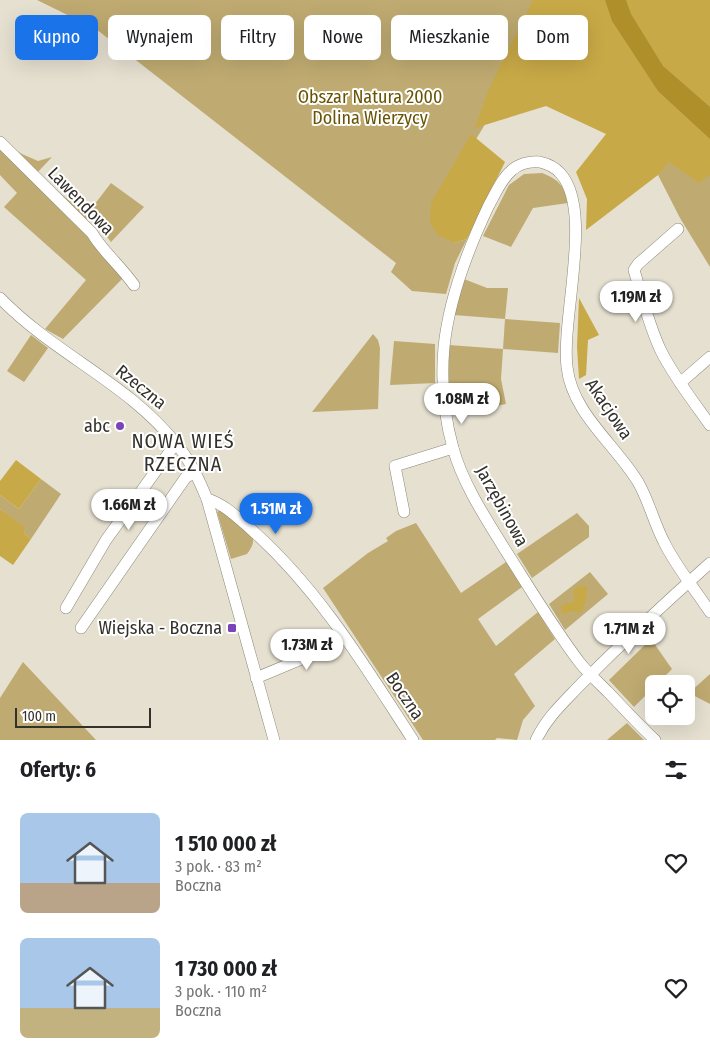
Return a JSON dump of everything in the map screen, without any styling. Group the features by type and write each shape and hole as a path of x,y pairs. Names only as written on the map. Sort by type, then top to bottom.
{"street":[{"name":"Lawendowa","path":"0,142 92,233 97,242 125,272 134,285"},
{"name":"Jarzębinowa","path":"542,163 521,164 504,179 485,214 459,280 448,324 444,361 445,406 453,448 471,492 549,619 590,674 655,740"},
{"name":"Akacjowa","path":"542,163 551,166 564,177 574,207 575,252 565,343 567,372 573,390 587,415 628,466 638,482 647,498 664,542 710,612"},
{"path":"678,230 638,264 634,270 649,320 661,351 680,383 710,425"},
{"name":"Rzeczna","path":"2,303 141,407 176,443 195,473 207,499 274,740"},
{"path":"680,383 710,357"},
{"path":"66,608 106,540 176,443"},
{"path":"404,512 395,466 453,448"},
{"path":"81,628 186,477 195,473"},
{"name":"Boczna","path":"207,499 218,502 285,561 327,611 413,740"},
{"path":"536,740 542,727 551,715 590,674 710,563"},
{"path":"256,678 316,653 345,638"}],"green space":[{"name":"Obszar Natura 2000 Dolina Wierzycy","path":"37,0 710,0 710,267 680,218 659,174 576,95 487,121 431,214 454,243 467,239 455,263 446,294 412,291 391,272 396,263 136,60 211,60 211,15 108,15 108,38 98,31 98,15 68,15"},
{"path":"0,140 22,154 38,161 52,157 36,174 86,214 91,235 123,278 63,339 45,329 86,280 4,207 17,193 0,175"},
{"path":"542,173 560,184 565,192 568,203 533,208 511,247 483,236 509,185 524,174"},
{"path":"111,183 144,207 111,242 99,227 91,209"},
{"path":"464,279 487,288 508,288 505,319 454,315"},
{"path":"505,319 560,323 558,353 503,349"},
{"path":"373,334 378,340 380,348 378,409 312,412"},
{"path":"31,335 48,348 24,382 7,371"},
{"path":"394,341 435,344 435,383 390,385"},
{"path":"449,345 503,349 501,379 506,404 453,414 449,381"},
{"path":"41,479 61,494 31,539 25,534 22,526 0,509 0,495 19,509"},
{"path":"222,509 239,522 251,535 253,543 247,554 231,559 217,512"},
{"path":"577,513 589,526 589,537 532,578 517,554"},
{"path":"416,523 461,593 506,562 522,587 478,619 496,646 538,612 555,639 514,674 535,706 523,720 517,740 497,738 495,740 423,740 323,588 368,553 388,541 386,538 396,531"},
{"path":"590,572 608,594 565,630 549,604"},
{"path":"651,639 672,669 666,675 645,675 645,696 634,707 609,680"},
{"path":"23,662 96,740 0,740 0,698"},
{"path":"710,674 710,704 695,696 695,688"},
{"path":"627,723 644,740 607,740"}],"shaded area":[{"path":"533,0 605,0 612,21 658,91 710,139 710,175 699,183 669,162 658,175 586,230 587,199 576,172 606,134 546,106 475,128 488,91 503,60 508,60 508,51 518,30 518,60 588,60 588,15 526,15"},
{"path":"605,0 626,0 631,14 663,66 710,107 710,139 658,91 612,21"},
{"path":"626,0 710,0 710,107 663,66 631,14"},
{"path":"471,134 505,162 467,239 454,243 438,235 430,222 431,203"},
{"path":"579,298 599,335 588,340 586,375 579,379 577,347"},
{"path":"16,460 41,479 19,509 0,495 0,481"},
{"path":"0,509 23,526 25,534 31,539 13,565 0,556"},
{"path":"578,586 587,586 586,601 581,612 572,611 563,614 560,607 567,603 575,602 573,592"}],"place":[{"name":"abc","path":"120,426"},
{"name":"Wiejska - Boczna","path":"232,628"}],"district":[{"name":"NOWA WIEŚ RZECZNA","path":"183,452"}]}
